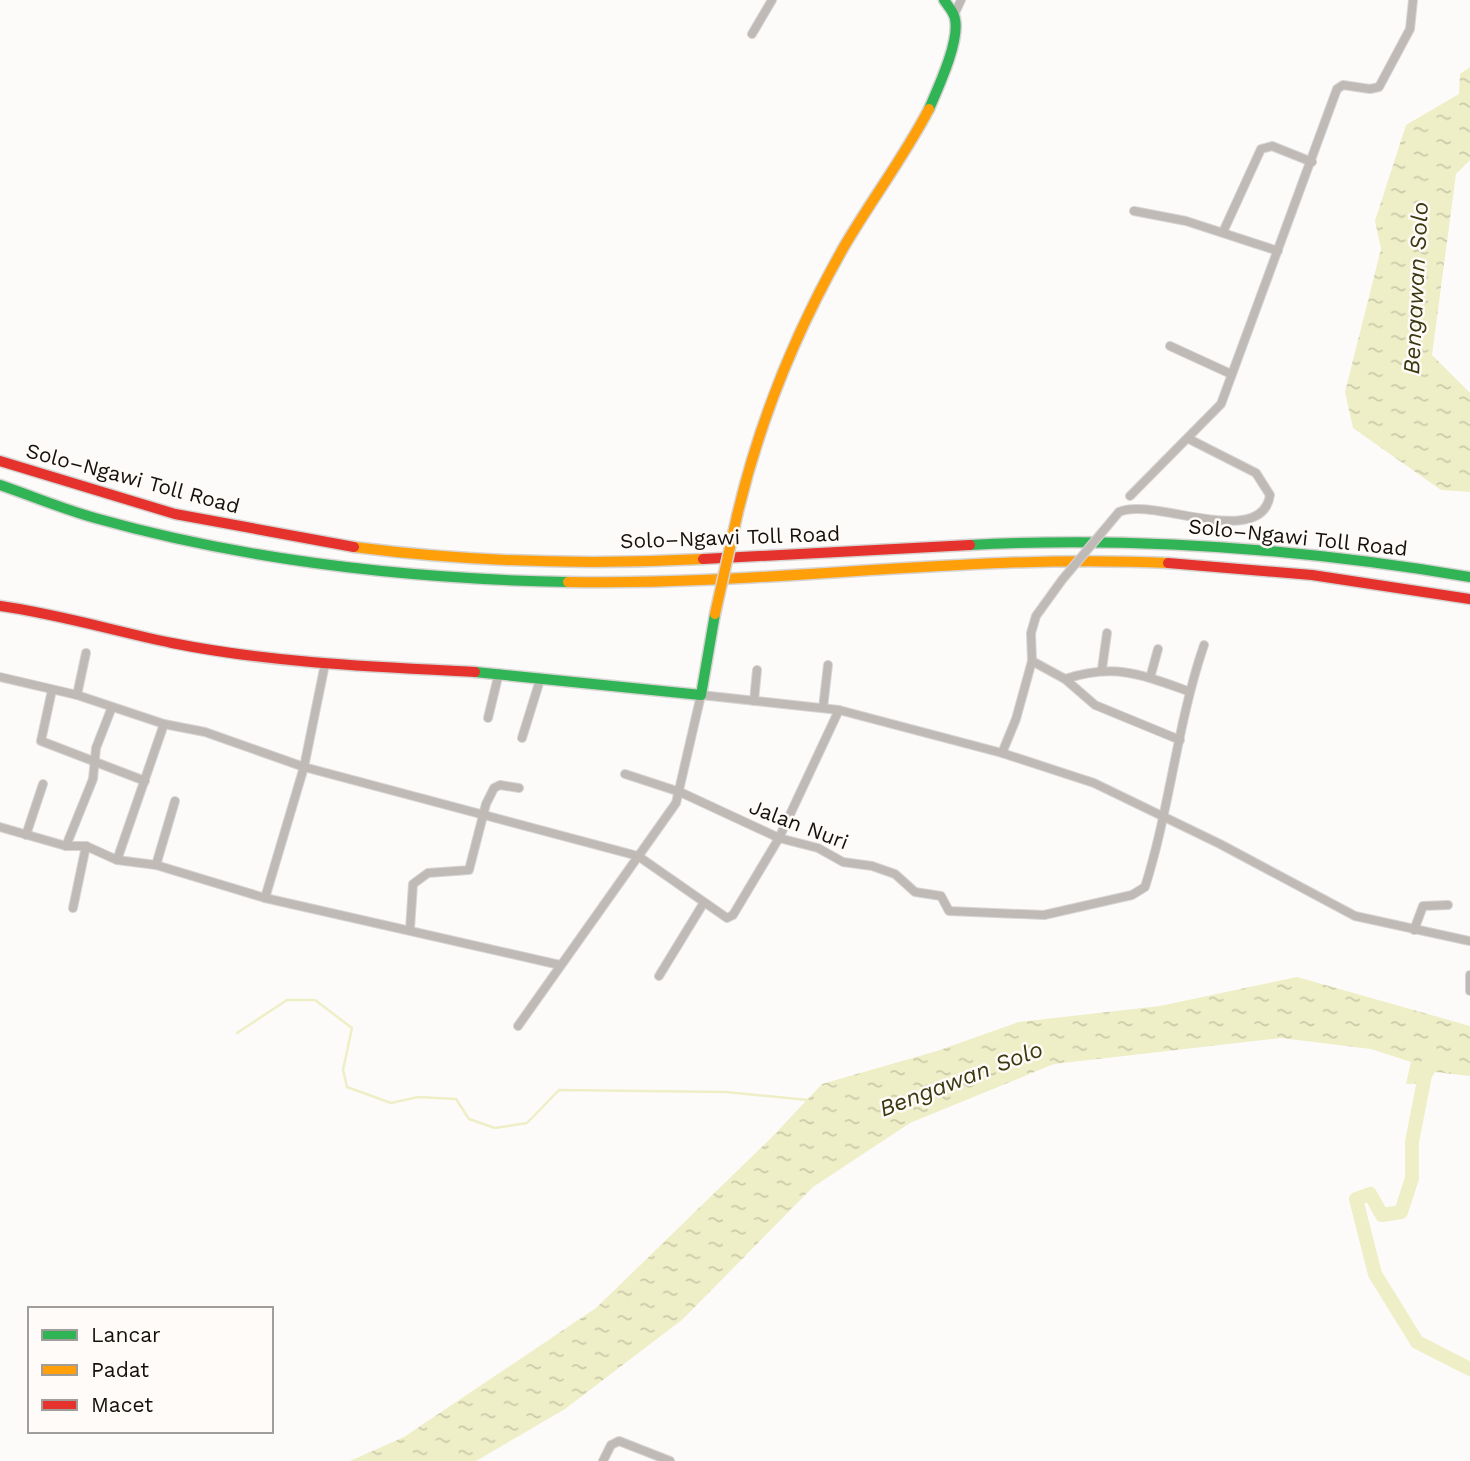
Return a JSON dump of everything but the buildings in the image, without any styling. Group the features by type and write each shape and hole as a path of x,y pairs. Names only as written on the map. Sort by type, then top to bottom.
{"main road":[{"path":"0,606 42,612 173,643 325,664 499,673 540,680 701,695 715,614 746,475 804,328 831,270 930,106 955,29 954,15 944,0"},
{"name":"Solo–Ngawi Toll Road","path":"0,461 198,520 370,549 473,559 562,562 1046,542 1141,542 1253,548 1398,564 1470,577"},
{"name":"Solo–Ngawi Toll Road","path":"0,485 102,520 191,541 303,563 384,573 472,579 615,583 1050,562 1148,563 1266,569 1396,585 1470,599"}],"street":[{"path":"752,34 772,0"},
{"path":"954,15 961,0"},
{"path":"1130,496 1218,409 1337,89 1343,85 1370,89 1379,87 1410,29 1413,2"},
{"path":"1223,232 1264,148 1275,147 1312,162"},
{"path":"1134,211 1186,220 1278,251"},
{"path":"1170,346 1231,374"},
{"path":"1002,753 1016,719 1032,661 1031,633 1036,616 1062,580 1119,512 1133,508 1192,518 1247,520 1260,512 1270,495 1256,473 1189,439"},
{"path":"1102,669 1107,633"},
{"path":"1163,818 1188,691 1205,645"},
{"path":"1150,678 1158,649"},
{"path":"77,695 86,653"},
{"path":"1032,661 1065,679 1095,705 1180,740"},
{"path":"265,898 304,767 325,664"},
{"path":"823,708 828,665"},
{"path":"1065,679 1102,669 1150,678 1188,691"},
{"path":"754,701 757,670"},
{"path":"488,718 499,673"},
{"path":"0,677 77,695 164,724 205,732 304,767 638,856 721,917 733,915 779,838 839,710"},
{"path":"522,738 540,680"},
{"path":"52,690 41,741 145,781"},
{"path":"518,1026 670,814 680,792 701,695 839,710 890,721 1002,753 1094,783 1220,844 1343,911 1414,930 1470,941"},
{"path":"66,846 93,779 96,748 112,707"},
{"path":"117,860 164,724"},
{"name":"Jalan Nuri","path":"625,774 680,792 779,838 818,848 843,862 872,866 895,874 915,892 941,896 949,911 1017,915 1055,913 1142,891 1163,818"},
{"path":"26,835 43,784"},
{"path":"410,929 413,884 428,873 469,870 483,815 496,787 519,788"},
{"path":"156,865 175,801"},
{"path":"0,827 66,846 86,846 117,860 156,865 265,898 560,965"},
{"path":"73,908 86,846"},
{"path":"659,976 703,904"},
{"path":"1414,930 1423,906 1448,905"},
{"path":"1470,975 1470,991"},
{"path":"603,1461 611,1445 619,1441 670,1461"}],"water":[{"name":"Bengawan Solo","path":"1470,67 1470,160 1456,174 1432,355 1470,393 1470,492 1441,490 1353,428 1345,392 1381,249 1375,221 1406,125 1459,94 1460,74"},
{"name":"Bengawan Solo","path":"1297,977 1470,1026 1470,1076 1435,1072 1428,1083 1406,1084 1411,1062 1371,1049 1281,1038 1054,1064 910,1123 813,1187 683,1319 565,1409 476,1461 350,1461 404,1437 596,1308 771,1138 822,1084 937,1051 1019,1022 1160,1006"}],"waterway":[{"path":"237,1033 287,1000 315,1000 352,1028 343,1070 347,1087 391,1103 418,1097 456,1099 469,1119 495,1128 527,1123 559,1090 726,1092 808,1100"},
{"path":"1427,1065 1412,1142 1412,1178 1401,1212 1382,1215 1370,1194 1356,1199 1375,1274 1417,1342 1470,1369"}],"traffic: fast":[{"path":"929,109 947,64 956,28 952,11 944,0"},
{"path":"0,485 95,518 211,546 389,572 568,582"},
{"path":"970,545 1096,542 1221,547 1345,559 1470,577"},
{"path":"475,672 701,695 715,614"}],"traffic: slow":[{"path":"737,516 768,411 811,310 845,245 929,109"},
{"path":"715,614 737,516"},
{"path":"354,547 528,561 703,559"},
{"path":"568,582 718,579 1018,562 1168,563"}],"traffic: jam":[{"path":"0,461 175,514 354,547"},
{"path":"703,559 970,545"},
{"path":"1168,563 1312,575 1470,599"},
{"path":"0,606 210,650 323,663 475,672"}]}
